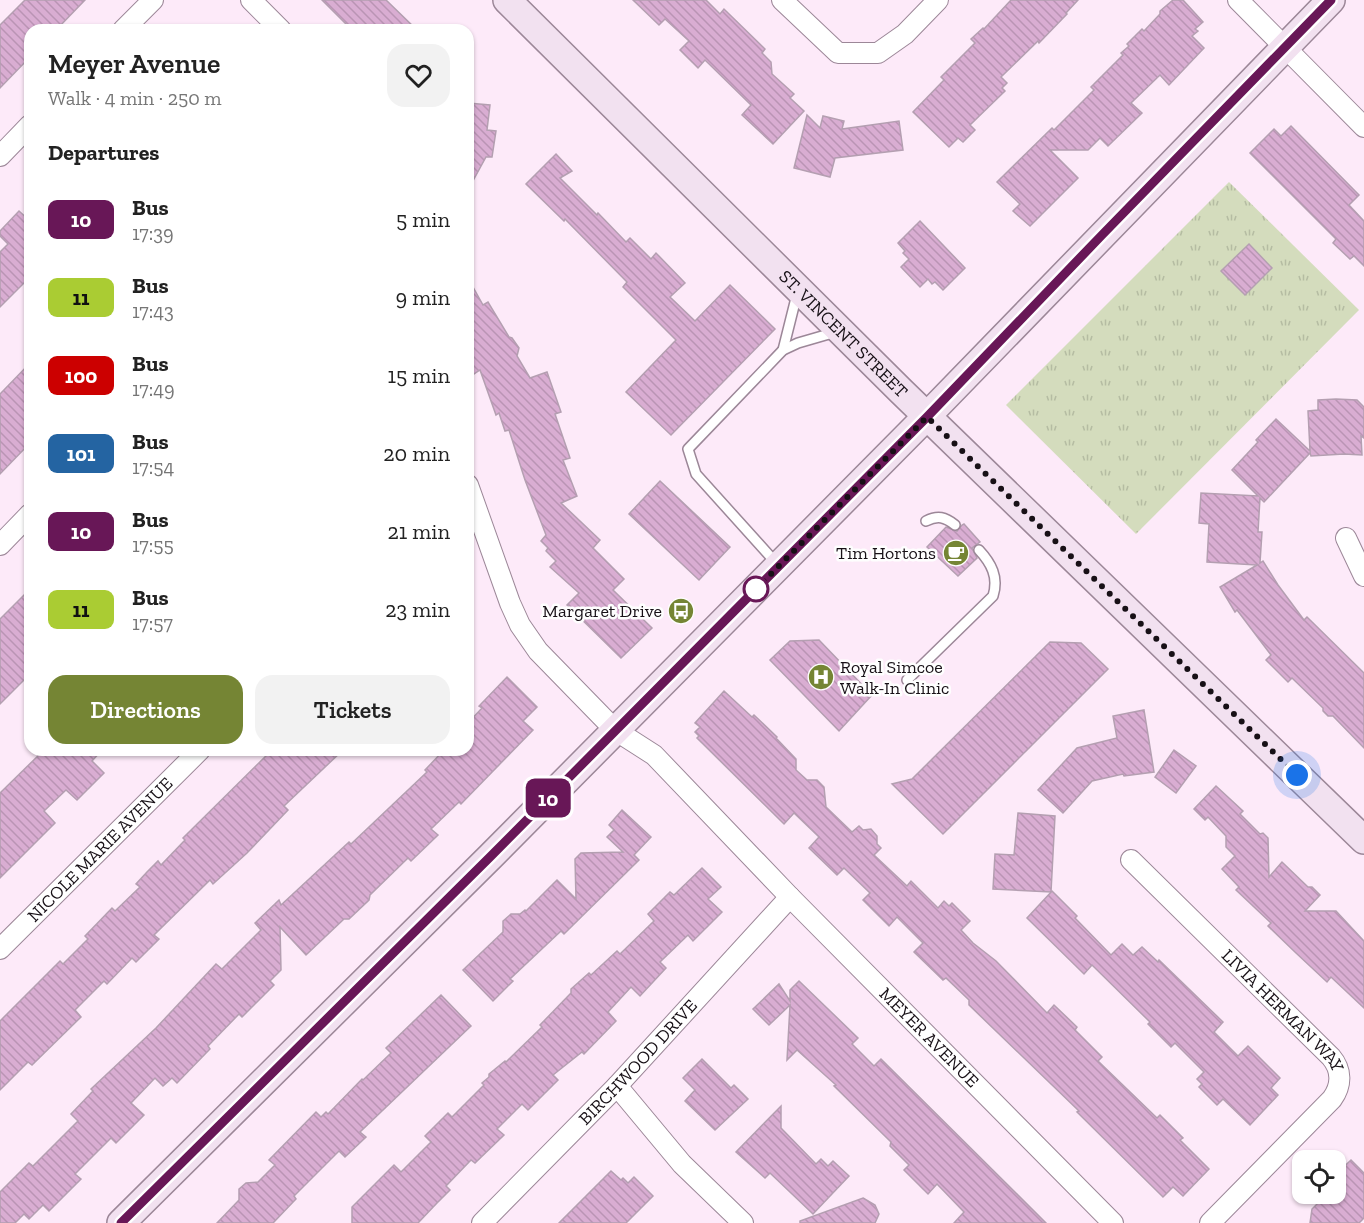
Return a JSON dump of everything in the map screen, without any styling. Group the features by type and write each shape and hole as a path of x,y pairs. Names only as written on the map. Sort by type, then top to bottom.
{"street":[{"path":"129,24 153,0"},
{"path":"250,0 275,24"},
{"name":"ST. VINCENT STREET","path":"507,0 927,417 1364,840"},
{"path":"782,0 838,53 878,53 905,34 938,0"},
{"path":"1238,0 1364,127"},
{"path":"121,1223 927,417 1331,0"},
{"path":"0,156 24,131"},
{"path":"0,545 24,520"},
{"path":"474,520 528,639 555,670 615,730"},
{"path":"1346,538 1364,576"},
{"name":"MEYER AVENUE","path":"615,730 654,755 790,897 1113,1223"},
{"name":"NICOLE MARIE AVENUE","path":"0,950 194,756"},
{"name":"LIVIA HERMAN WAY","path":"1131,860 1331,1056 1339,1071 1339,1086 1332,1099 1210,1223"},
{"name":"BIRCHWOOD DRIVE","path":"482,1223 617,1086 790,897"},
{"path":"617,1086 682,1164 743,1223"}],"lane":[{"path":"783,350 798,288"},
{"path":"779,566 696,474 688,449 783,350 821,335 841,331"},
{"path":"926,522 935,516 946,518 956,525"},
{"path":"907,681 993,596 996,588 994,571 990,562 979,550"}],"green space":[{"path":"1229,182 1359,310 1136,534 1006,405"}],"building":[{"path":"25,0 85,0 62,24 24,24 24,63 0,88 0,25"},
{"path":"322,0 386,0 411,24 346,24"},
{"path":"633,0 706,0 720,14 724,9 765,49 762,53 771,62 772,74 794,94 790,98 804,111 773,144 742,115 751,105 705,60 698,68 680,50 689,41 665,19 659,25"},
{"path":"1011,0 1078,0 1039,43 1038,41 1001,77 1007,83 1002,88 1005,91 970,125 975,130 963,142 958,138 949,147 913,112 944,80 941,77 975,43 971,39 984,29"},
{"path":"1173,0 1183,0 1203,22 1195,29 1198,31 1192,36 1204,48 1169,85 1160,75 1131,103 1142,113 1108,146 1100,138 1088,150 1050,150 1078,178 1030,226 1013,211 1020,204 997,182 1094,90 1091,87 1123,55 1121,53 1129,46 1127,44 1142,29 1144,31 1160,14 1160,11"},
{"path":"474,104 490,105 487,130 496,131 492,157 486,157 474,179"},
{"path":"807,115 820,128 823,116 844,121 842,129 899,121 903,150 835,158 830,177 794,168"},
{"path":"1291,126 1359,195 1349,205 1364,221 1364,266 1354,256 1350,259 1333,243 1336,239 1250,153 1274,129 1281,136"},
{"path":"556,154 572,171 560,178 597,215 598,213 626,242 630,238 651,259 656,253 685,283 670,297 695,321 730,285 775,329 671,435 626,392 676,340 623,287 627,282 565,219 564,221 526,184"},
{"path":"19,211 24,216 24,283 0,307 0,252 8,244 0,236 0,231"},
{"path":"920,221 965,268 943,290 928,279 920,287 901,267 909,259 898,243"},
{"path":"1249,244 1272,268 1245,295 1221,271"},
{"path":"474,289 483,305 488,302 509,337 519,348 517,356 530,378 547,372 561,412 555,414 570,458 563,460 577,496 561,503 600,540 593,548 624,579 613,590 652,628 621,658 567,605 579,593 550,567 556,561 546,551 548,548 541,541 546,535 509,430 505,431 499,413 496,415 480,370 474,374"},
{"path":"24,369 24,449 0,474 0,394"},
{"path":"1318,400 1357,400 1364,407 1362,455 1311,456 1310,453 1264,502 1260,498 1258,532 1262,532 1260,563 1263,561 1304,620 1307,617 1364,673 1364,748 1333,716 1328,716 1323,708 1292,678 1288,682 1266,660 1271,655 1237,610 1235,612 1220,587 1257,565 1207,562 1209,524 1199,523 1201,493 1258,496 1232,470 1276,419 1310,451 1308,411 1318,410"},
{"path":"660,481 730,547 699,580 629,514"},
{"name":"Tim Hortons","path":"964,524 980,542 972,548 977,558 958,576 927,547 946,527 957,531"},
{"path":"24,595 24,680 0,704 0,619"},
{"name":"Royal Simcoe Walk-In Clinic","path":"819,640 872,695 839,731 770,660 790,641"},
{"path":"1050,642 1081,643 1108,669 943,834 892,784 912,779"},
{"path":"507,677 537,707 523,721 533,730 461,804 459,802 431,829 438,835 411,861 408,858 370,895 369,900 349,919 344,919 306,955 280,927 281,970 270,981 274,985 242,1017 239,1014 208,1046 210,1049 177,1083 172,1078 163,1086 155,1078 131,1103 144,1115 116,1143 111,1138 75,1174 81,1179 49,1211 43,1205 29,1219 24,1214 15,1223 0,1223 0,1192 29,1163 33,1166 78,1121 71,1114 93,1091 91,1089 156,1028 216,964 222,969 261,930 255,923 279,900 281,905 349,842 351,844 427,772 425,770 438,756 474,756 474,717 482,708 479,706"},
{"path":"724,691 777,737 796,759 796,770 807,780 817,780 824,787 826,807 852,832 859,826 863,830 871,829 877,836 877,844 881,848 874,855 907,886 911,881 938,908 944,901 949,906 952,903 970,921 961,930 973,943 996,961 1047,1013 1054,1005 1077,1027 1075,1030 1102,1057 1098,1061 1157,1118 1160,1115 1183,1138 1180,1140 1209,1169 1183,1196 1173,1187 1163,1197 1077,1112 1079,1111 969,1005 969,1000 946,978 943,980 914,952 923,943 897,917 889,926 863,900 870,893 844,868 837,875 809,848 819,837 794,813 784,824 697,738 699,736 695,732 700,727 695,723"},
{"path":"1144,710 1154,772 1124,776 1123,774 1092,781 1063,813 1038,790 1077,748 1117,738 1113,716"},
{"path":"1174,750 1196,766 1176,793 1155,777"},
{"path":"38,756 97,756 92,761 104,773 77,800 66,790 44,811 55,823 0,878 0,793"},
{"path":"266,756 337,756 284,806 288,810 247,853 213,884 210,880 154,935 159,939 136,962 132,958 107,984 104,981 75,1010 81,1017 32,1065 28,1062 0,1090 0,1021 60,961 63,964 88,939 85,936 112,908 115,911 140,887 136,884 158,861 161,865 185,840 183,838"},
{"path":"1216,786 1243,811 1240,814 1260,834 1263,833 1268,838 1269,877 1282,862 1308,887 1312,887 1320,895 1305,911 1336,911 1364,941 1364,1008 1331,977 1327,982 1268,926 1271,923 1236,890 1239,887 1222,869 1235,856 1226,847 1226,836 1208,817 1205,820 1194,809"},
{"path":"622,810 651,837 634,855 639,860 564,934 561,931 510,979 513,981 493,1001 463,970 503,932 503,921 511,914 526,911 557,880 576,899 575,859 581,853 623,852 607,837 614,830 609,825"},
{"path":"1018,813 1055,816 1051,892 993,889 995,854 1014,855"},
{"path":"702,868 721,887 708,899 722,912 693,941 688,935 660,962 666,968 640,996 631,987 608,1012 616,1021 584,1054 582,1052 553,1075 558,1080 528,1110 522,1104 497,1129 504,1135 475,1163 471,1160 446,1186 450,1190 418,1223 352,1223 352,1207 394,1165 401,1172 431,1142 425,1136 448,1113 452,1117 484,1085 482,1083 489,1077 489,1074 506,1062 542,1027 540,1025 571,993 571,989 589,973 591,975 617,951 620,954 654,921 648,914 670,892 674,895"},
{"path":"1052,891 1111,955 1122,944 1133,955 1142,947 1158,962 1159,960 1223,1022 1214,1032 1238,1056 1248,1046 1280,1078 1271,1088 1278,1095 1250,1125 1223,1099 1217,1105 1199,1087 1202,1084 1197,1079 1204,1072 1175,1043 1171,1047 1148,1024 1150,1022 1092,965 1084,974 1027,918"},
{"path":"799,981 858,1038 852,1044 874,1066 881,1059 1046,1223 954,1223 964,1212 937,1184 928,1194 904,1170 909,1165 890,1146 891,1142 834,1086 836,1085 797,1050 787,1060 790,1005 769,1025 753,1009 779,984 790,1001 790,990"},
{"path":"441,995 471,1026 360,1132 366,1137 345,1157 339,1151 294,1196 296,1199 273,1223 217,1223 239,1200 239,1189 246,1183 258,1182 275,1165 269,1160 316,1112 321,1117 326,1112 328,1114 391,1053 386,1048"},
{"path":"702,1059 731,1088 734,1085 748,1099 715,1130 685,1101 695,1090 683,1078"},
{"path":"781,1106 781,1128 816,1164 821,1159 828,1166 833,1161 849,1176 813,1214 770,1173 765,1178 736,1152"},
{"path":"1351,1160 1364,1173 1364,1218 1359,1223 1310,1223 1312,1209 1317,1204 1346,1204 1346,1165"},
{"path":"611,1171 628,1183 634,1177 653,1196 626,1223 559,1223"},
{"path":"863,1198 875,1205 879,1214 875,1223 800,1223 800,1221"}],"bus line":[{"name":"10","path":"121,1223 490,857 927,417 1331,0"}],"place":[{"name":"Tim Hortons","path":"956,553"},
{"name":"Margaret Drive","path":"681,611"},
{"name":"Royal Simcoe Walk-In Clinic","path":"821,677"}],"route":[{"path":"756,589 927,417 1297,775"}]}
